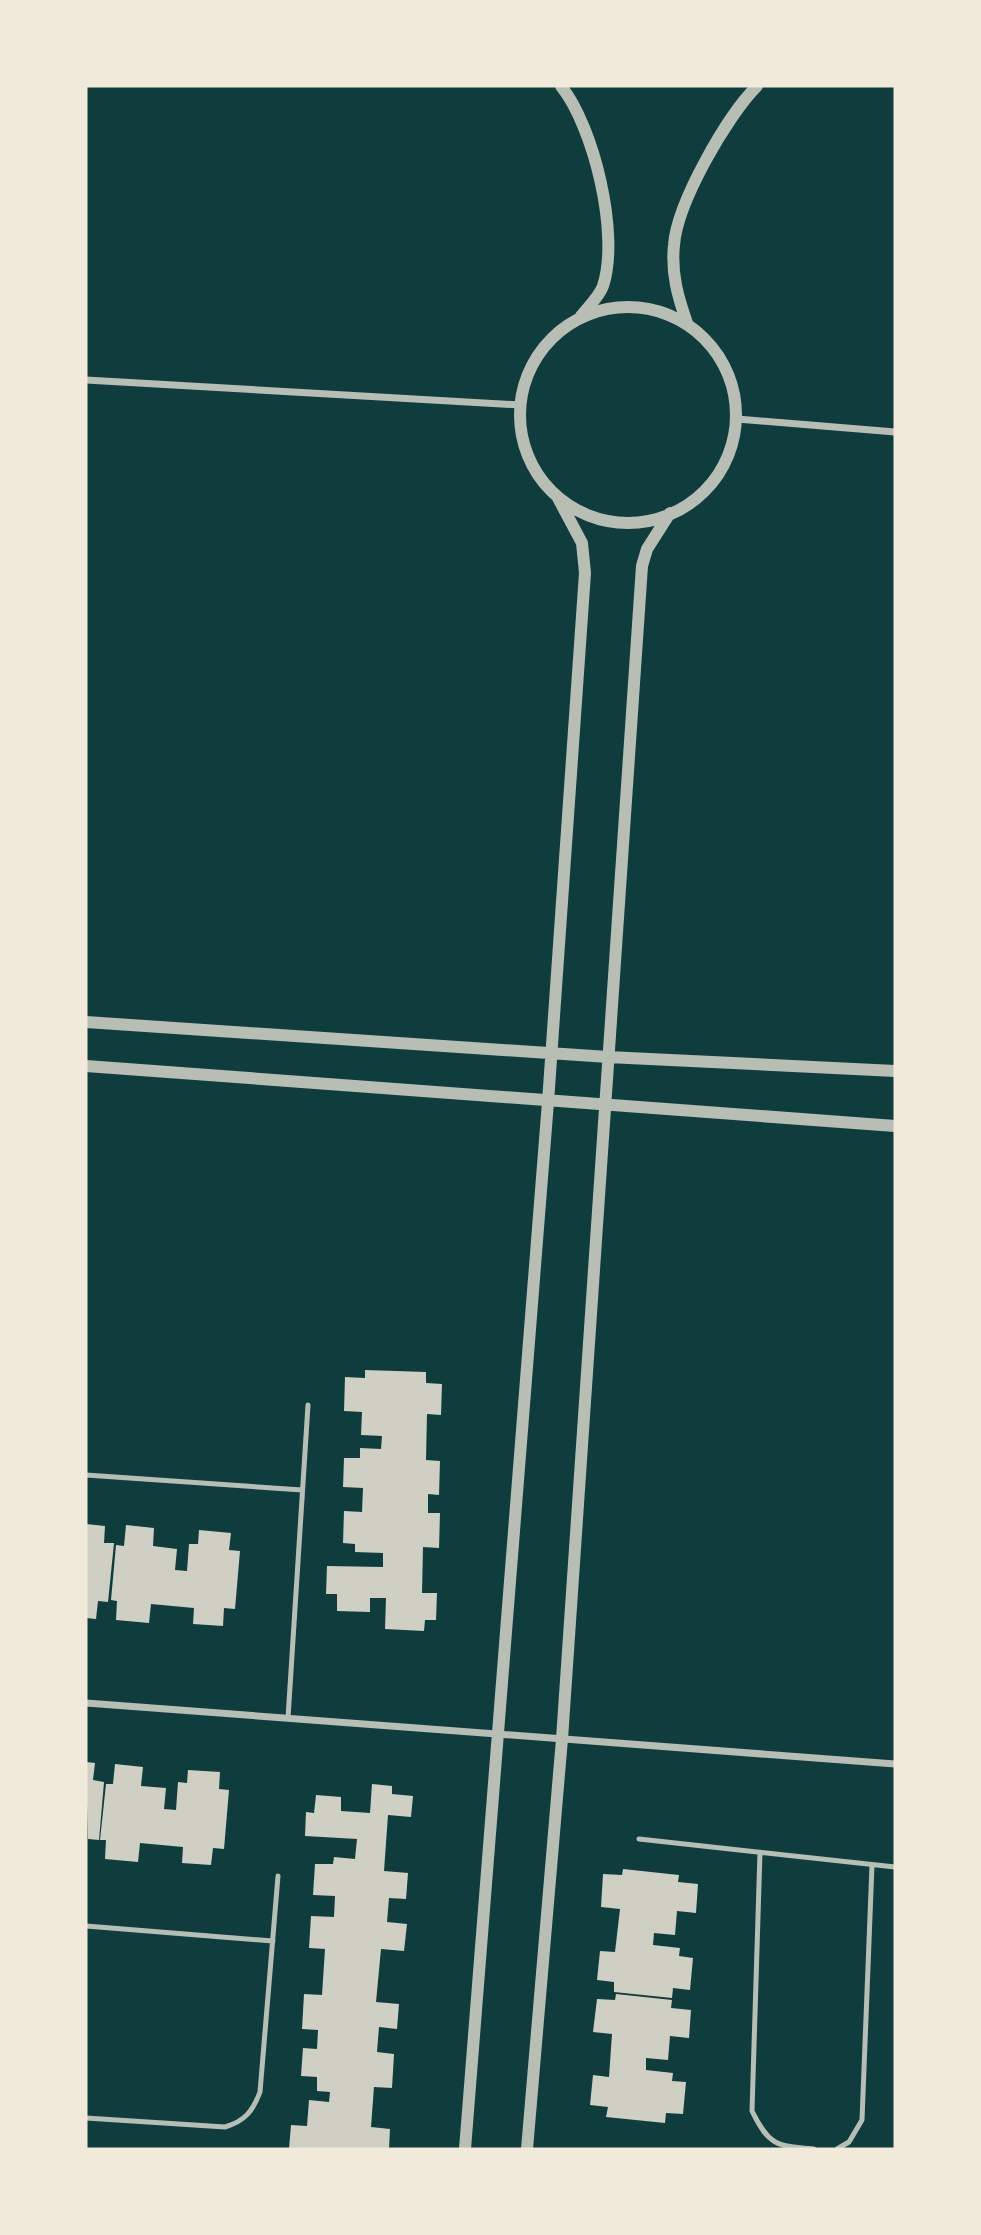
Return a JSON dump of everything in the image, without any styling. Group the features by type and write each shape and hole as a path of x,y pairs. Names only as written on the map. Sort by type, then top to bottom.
{"street":[{"path":"465,2149 548,1102 549,1052 584,573 582,543 558,498 536,472 522,440 519,405 529,370 550,338 580,317 602,290 610,262 606,211 594,155 561,86"},
{"path":"688,323 675,289 674,243 693,185 719,136 744,99 757,86"},
{"path":"558,498 588,515 621,523 656,519 688,506 713,483 730,453 737,419 732,382 715,349 688,323 653,309 615,306 580,317"},
{"path":"86,380 519,405"},
{"path":"737,419 895,432"},
{"path":"527,2149 562,1739 642,566 647,549 670,513"},
{"path":"86,1021 608,1057 895,1071"},
{"path":"86,1066 895,1126"},
{"path":"86,1703 895,1764"}],"lane":[{"path":"288,1718 308,1405"},
{"path":"86,1475 302,1490"},
{"path":"639,1839 895,1867"},
{"path":"760,1852 752,2111 764,2135 780,2147 814,2149"},
{"path":"837,2149 849,2142 862,2120 872,1865"},
{"path":"86,2118 225,2127 240,2122 254,2109 260,2092 278,1876"},
{"path":"86,1926 273,1941"}],"building":[{"path":"365,1370 426,1372 426,1383 442,1384 441,1415 427,1414 426,1460 440,1461 439,1495 428,1494 428,1513 440,1513 439,1548 423,1547 422,1593 437,1593 436,1620 425,1620 424,1631 385,1629 386,1598 370,1598 370,1612 337,1611 337,1594 326,1594 327,1566 383,1567 383,1553 355,1552 355,1544 343,1543 344,1511 362,1512 363,1488 343,1487 344,1458 360,1458 360,1448 381,1449 382,1436 361,1435 362,1412 344,1411 345,1377 365,1378"},
{"path":"86,1524 105,1526 104,1543 114,1543 108,1602 98,1601 96,1619 86,1618"},
{"path":"126,1525 154,1528 153,1546 177,1549 175,1570 187,1571 189,1544 198,1544 199,1530 231,1533 229,1550 240,1551 235,1609 224,1608 223,1626 193,1624 194,1608 151,1604 149,1623 116,1620 117,1601 111,1600 116,1545 124,1546"},
{"path":"86,1762 95,1763 93,1780 104,1782 99,1840 88,1839 88,1844"},
{"path":"115,1764 143,1767 141,1786 166,1788 164,1809 176,1810 178,1782 187,1783 188,1770 220,1772 219,1789 229,1790 224,1849 213,1848 211,1865 182,1863 183,1847 140,1843 138,1862 105,1859 106,1840 100,1840 106,1784 113,1784"},
{"path":"372,1784 392,1786 392,1794 413,1796 411,1817 388,1815 384,1871 408,1873 406,1899 389,1898 387,1922 407,1924 404,1951 381,1949 376,2002 399,2004 397,2029 379,2027 377,2052 394,2054 392,2088 374,2087 371,2127 390,2129 389,2149 289,2149 291,2125 307,2126 309,2100 329,2102 330,2092 317,2091 317,2077 301,2076 303,2048 317,2049 318,2030 302,2029 304,1994 322,1995 325,1949 309,1948 311,1916 334,1917 335,1896 313,1895 315,1864 333,1864 334,1857 355,1859 357,1839 305,1836 306,1812 314,1813 316,1795 341,1797 341,1811 370,1813"},
{"path":"623,1869 679,1875 678,1882 698,1884 696,1913 677,1911 675,1935 654,1933 653,1945 680,1948 679,1956 693,1958 690,1990 673,1988 672,1998 614,1992 614,1982 597,1980 600,1951 615,1952 620,1909 601,1907 603,1874 622,1875"},
{"path":"616,1994 672,2000 671,2008 691,2010 689,2038 670,2036 668,2060 646,2058 646,2070 673,2073 672,2081 686,2082 683,2114 666,2113 665,2123 606,2117 608,2107 590,2105 593,2075 609,2077 612,2034 593,2032 597,1999 615,2000"}]}
